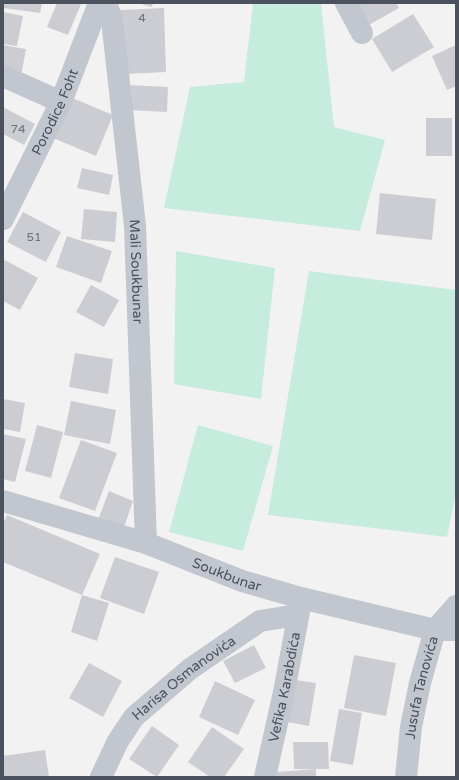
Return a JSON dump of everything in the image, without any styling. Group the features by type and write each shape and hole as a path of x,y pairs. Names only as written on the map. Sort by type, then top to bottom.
{"street":[{"name":"Porodice Foht","path":"3,218 61,102 99,3"},
{"name":"Mali Soukbunar","path":"106,3 112,20 135,226 146,543"},
{"path":"346,3 362,34"},
{"path":"3,76 61,102"},
{"name":"Soukbunar","path":"3,501 146,543 242,581 299,606 446,630"},
{"name":"Harisa Osmanovića","path":"101,777 118,741 134,717 190,669 260,621 299,606"},
{"name":"Vefika Karabdića","path":"265,777 284,692 299,606"},
{"name":"Jusufa Tanovića","path":"406,777 411,727 420,683 456,606"}],"green space":[{"path":"253,3 321,3 334,127 385,140 360,231 164,208 190,87 244,82"},
{"path":"176,251 275,268 261,399 174,384"},
{"path":"309,271 456,290 456,492 447,537 268,515"},
{"path":"198,425 273,446 243,551 169,532"}],"building":[{"path":"3,3 42,3 40,13 3,8"},
{"path":"57,3 81,4 68,35 47,27"},
{"path":"137,3 153,3 152,7"},
{"path":"354,3 396,3 399,8 367,26"},
{"path":"164,8 166,72 125,74 120,10"},
{"path":"3,12 23,16 17,46 3,44"},
{"path":"413,14 434,47 392,72 372,39"},
{"path":"3,45 26,49 21,76 3,73"},
{"path":"456,45 456,86 447,90 432,56"},
{"path":"128,85 168,87 167,112 127,110"},
{"path":"70,97 113,115 96,156 53,138"},
{"path":"3,107 35,124 24,145 3,134"},
{"path":"426,118 452,118 452,156 426,156"},
{"path":"82,168 113,175 109,195 77,188"},
{"path":"380,193 436,199 432,240 376,234"},
{"path":"84,209 117,212 115,242 81,239"},
{"path":"23,212 61,232 46,262 7,242"},
{"path":"67,236 112,251 101,283 56,267"},
{"path":"3,259 38,278 20,310 3,301"},
{"path":"91,285 119,300 104,327 76,312"},
{"path":"75,353 113,359 108,394 69,387"},
{"path":"3,399 25,403 20,432 3,429"},
{"path":"71,401 116,410 110,444 64,435"},
{"path":"37,425 63,432 51,478 25,471"},
{"path":"3,434 26,439 15,482 3,479"},
{"path":"81,440 117,453 95,511 59,498"},
{"path":"109,491 133,501 123,530 98,520"},
{"path":"7,515 100,554 82,595 3,562 3,524"},
{"path":"115,557 159,572 144,614 100,598"},
{"path":"82,595 109,603 97,641 71,632"},
{"path":"254,645 266,668 235,683 223,661"},
{"path":"354,655 396,663 386,716 344,708"},
{"path":"89,663 122,681 103,717 69,698"},
{"path":"295,680 316,683 309,726 287,722"},
{"path":"215,681 255,700 238,735 199,717"},
{"path":"339,709 362,713 353,765 330,761"},
{"path":"152,726 179,745 157,777 129,759"},
{"path":"212,727 244,749 224,777 210,777 188,762"},
{"path":"293,742 328,742 329,769 294,769"},
{"path":"45,750 49,777 3,777 3,756"},
{"path":"316,769 316,777 276,777 276,772"}]}
